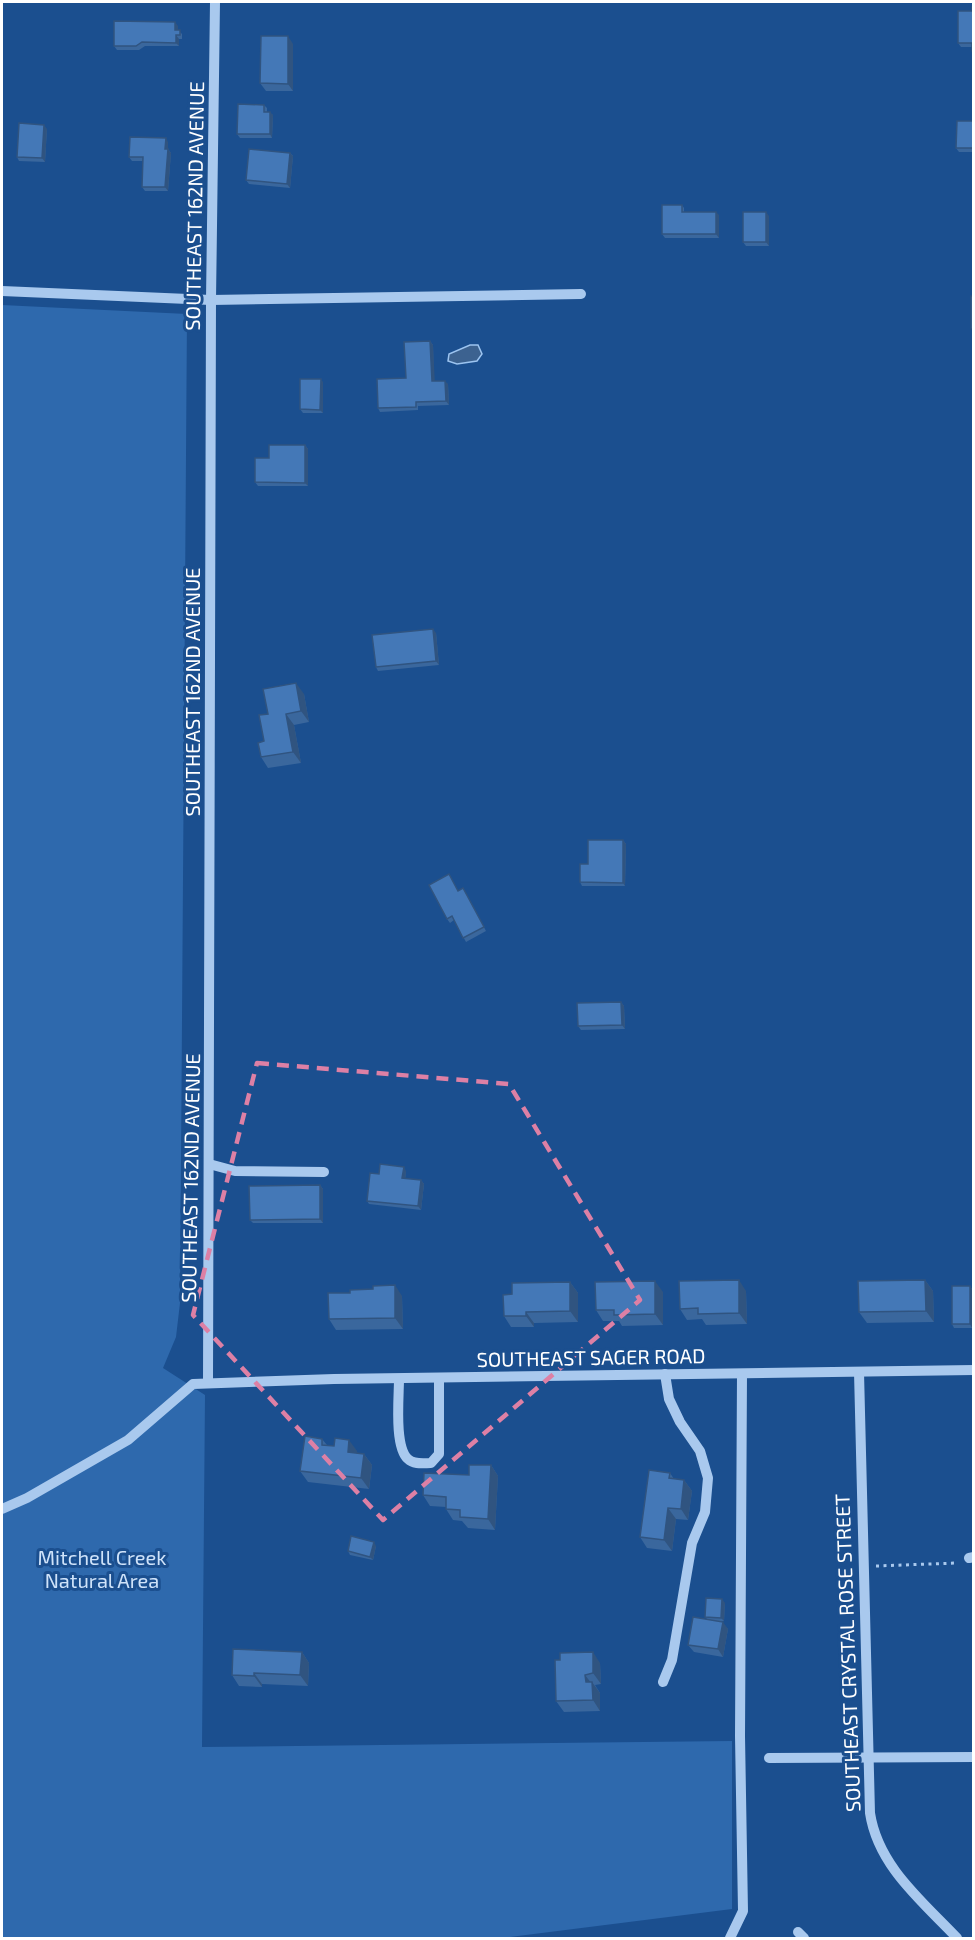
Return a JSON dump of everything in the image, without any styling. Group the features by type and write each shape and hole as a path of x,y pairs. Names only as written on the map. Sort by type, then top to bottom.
{"street":[{"name":"SOUTHEAST 162ND AVENUE","path":"208,1383 210,300 214,2"},
{"path":"2,291 210,300 581,294"},
{"path":"209,1164 234,1171 324,1172"},
{"name":"SOUTHEAST SAGER ROAD","path":"208,1383 974,1370"},
{"name":"SOUTHEAST CRYSTAL ROSE STREET","path":"859,1372 868,1758 873,1832 880,1850 895,1872 957,1938"},
{"path":"663,1682 672,1660 692,1543 705,1512 708,1478 700,1451 680,1422 669,1399 665,1374"},
{"path":"730,1938 743,1911 742,1374"},
{"path":"399,1379 401,1446 408,1460 418,1464 431,1462 439,1454 439,1378"},
{"path":"2,1509 27,1498 128,1440 193,1384 208,1383"},
{"path":"769,1758 974,1757"}],"path":[{"path":"864,1566 959,1563 971,1558"}],"highlighted area":[{"path":"257,1063 509,1084 640,1300 383,1520 193,1315"}],"green space":[{"name":"Mitchell Creek Natural Area","path":"2,305 187,314 180,1303 176,1337 163,1368 205,1395 202,1747 732,1741 732,1909 503,1938 2,1938"}],"shaded area":[{"path":"470,345 478,345 482,354 477,361 457,364 448,361 449,354"}],"building":[{"path":"974,7 974,51 972,51 972,43 958,43 958,11 972,11"},
{"path":"114,21 175,22 175,30 180,30 180,35 176,35 176,43 142,42 136,46 114,46"},
{"path":"261,36 288,36 288,84 260,83"},
{"path":"238,104 264,105 264,112 270,112 270,134 237,134"},
{"path":"957,121 974,121 974,155 973,148 956,148"},
{"path":"19,123 44,125 42,158 17,157"},
{"path":"130,137 166,138 165,149 168,149 165,187 142,187 143,157 129,157"},
{"path":"249,149 290,153 287,184 246,180"},
{"path":"662,205 682,205 682,212 716,212 716,234 662,234"},
{"path":"743,212 766,212 766,242 743,242"},
{"path":"971,296 974,296 974,329 971,329"},
{"path":"430,341 432,381 445,381 446,401 416,402 416,407 378,408 377,379 406,378 404,342"},
{"path":"300,379 321,379 320,410 300,409"},
{"path":"269,445 305,445 305,483 255,482 255,458 269,458"},
{"path":"433,629 436,661 376,667 372,635"},
{"path":"296,683 301,711 286,714 293,752 261,757 258,743 264,741 259,715 268,714 263,689"},
{"path":"588,840 623,840 623,883 580,882 580,864 588,864"},
{"path":"449,874 458,891 463,888 484,927 463,938 452,916 447,919 429,885"},
{"path":"621,1002 622,1025 578,1026 577,1003"},
{"path":"380,1164 404,1167 402,1178 421,1180 418,1206 367,1201 370,1173 379,1174"},
{"path":"320,1185 320,1219 250,1220 249,1186"},
{"path":"739,1280 739,1313 698,1314 698,1308 680,1309 679,1281"},
{"path":"925,1280 926,1311 859,1312 858,1281"},
{"path":"655,1281 655,1314 614,1315 614,1310 596,1310 595,1282"},
{"path":"570,1282 570,1311 526,1312 526,1316 504,1316 503,1295 512,1294 512,1283"},
{"path":"395,1285 395,1318 329,1319 328,1293 350,1293 350,1290"},
{"path":"952,1286 970,1286 970,1324 952,1324"},
{"path":"305,1436 322,1439 322,1445 334,1446 335,1438 349,1440 348,1452 364,1454 361,1478 300,1471"},
{"path":"469,1465 491,1465 488,1519 460,1517 460,1510 446,1509 446,1497 423,1495 424,1473 469,1475"},
{"path":"649,1470 670,1473 669,1478 684,1480 681,1509 668,1508 664,1540 640,1537"},
{"path":"351,1536 374,1542 370,1557 348,1551"},
{"path":"706,1598 722,1599 721,1618 705,1617"},
{"path":"693,1617 723,1622 718,1649 688,1645"},
{"path":"233,1649 302,1652 300,1675 254,1673 254,1676 232,1675"},
{"path":"593,1652 593,1673 585,1675 586,1682 592,1682 593,1700 556,1701 555,1660 560,1660 560,1653"}]}
